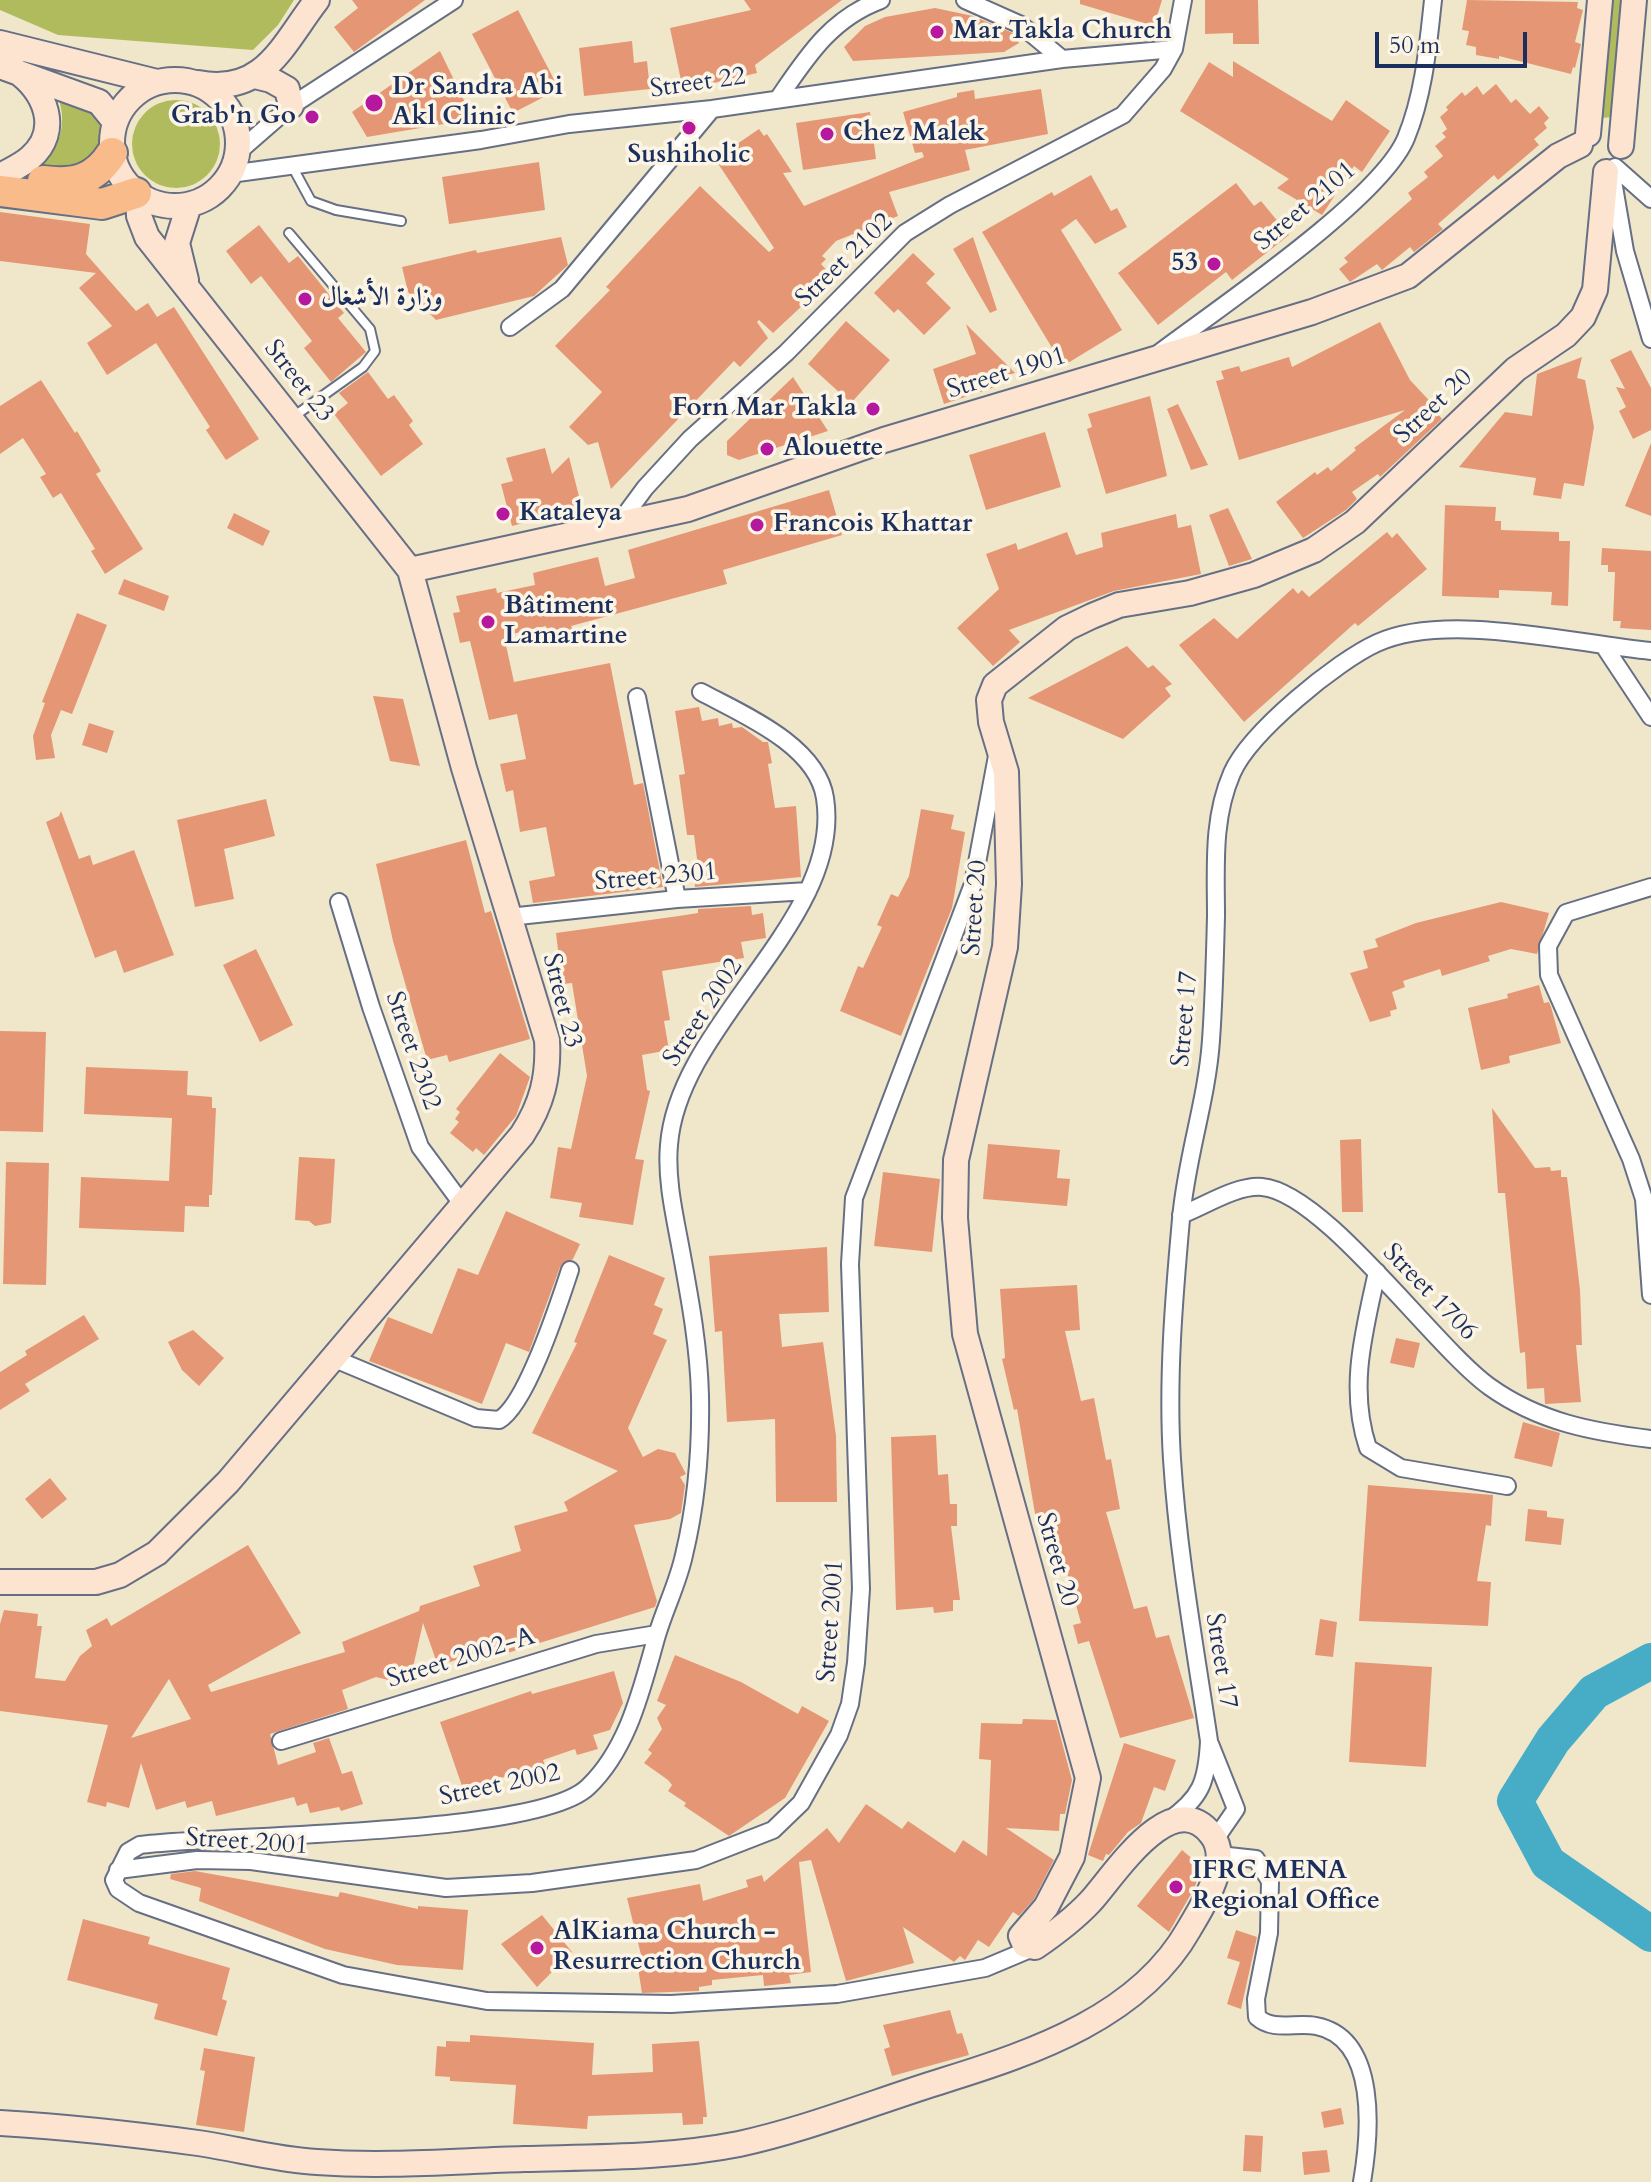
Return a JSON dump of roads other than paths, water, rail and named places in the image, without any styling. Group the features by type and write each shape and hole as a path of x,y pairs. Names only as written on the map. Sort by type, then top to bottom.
{"highway":[{"path":"1,181 73,183 90,178 103,168 112,153"},
{"path":"1,181 102,204 137,194"}],"street":[{"path":"9,57 157,82 191,81 224,86 255,76 271,64 317,0"},
{"path":"157,82 131,97 115,122 112,153 120,175 137,194 154,203 189,205 205,199 233,164 291,106 454,0"},
{"path":"780,96 827,33 845,16 881,0"},
{"path":"965,0 1021,25 1062,59"},
{"name":"Street 2102","path":"617,526 690,439 786,353 905,233 950,205 1123,115 1163,69 1174,49 1183,0"},
{"name":"Street 2101","path":"1152,359 1360,198 1390,162 1406,140 1417,102 1425,70 1433,0"},
{"path":"1600,0 1584,140 1584,165 1595,172 1613,164"},
{"name":"Street 20","path":"1028,1942 1072,1857 1088,1778 965,1334 959,1275 956,1160 1005,947 1006,772 998,751 989,700 995,685 1067,628 1119,605 1210,588 1254,575 1314,550 1355,522 1516,369 1576,326 1591,304 1595,290 1634,0"},
{"name":"Street 22","path":"233,164 292,165 481,140 569,124 712,109 780,96 1062,59 1174,49"},
{"path":"9,57 99,102 115,122"},
{"path":"1,181 31,157 47,127 47,110 41,94 9,57"},
{"path":"255,76 287,89 291,106"},
{"path":"191,81 208,89 227,109 238,135 233,164"},
{"path":"510,327 562,289 712,109"},
{"path":"1584,140 1607,132 1625,251 1651,339"},
{"name":"Street 1901","path":"410,570 688,509 884,440 1265,327 1408,276 1558,156 1584,140"},
{"path":"1613,164 1651,199"},
{"name":"Street 23","path":"0,1582 96,1582 141,1565 172,1540 228,1482 335,1359 413,1261 522,1135 537,1111 545,1087 547,1040 410,570 147,237 139,216 137,194"},
{"path":"189,205 177,243 191,294"},
{"name":"Street 17","path":"1217,1846 1236,1809 1209,1741 1182,1581 1172,1456 1181,1215 1210,1059 1215,976 1213,851 1227,786 1240,759 1294,702 1373,645 1400,634 1428,630 1494,632 1651,651"},
{"path":"1604,646 1651,717"},
{"name":"Street 2002","path":"118,1870 128,1852 140,1845 306,1832 396,1830 533,1810 587,1789 618,1748 641,1691 684,1555 696,1478 700,1395 687,1285 672,1200 669,1146 673,1119 688,1076 768,958 808,891 824,838 825,793 794,749 768,726 701,692"},
{"path":"637,697 677,899"},
{"name":"Street 2001","path":"118,1870 183,1861 251,1861 446,1888 532,1883 696,1860 773,1830 801,1803 839,1735 850,1704 856,1663 861,1589 850,1264 854,1198 973,884 998,751"},
{"path":"1651,887 1566,913 1551,935 1547,960 1554,992 1631,1159 1644,1199 1651,1295"},
{"name":"Street 2301","path":"509,917 677,899 808,891"},
{"name":"Street 2302","path":"339,902 371,1007 420,1147 463,1205"},
{"name":"Street 1706","path":"1181,1215 1243,1189 1272,1190 1311,1213 1377,1272 1447,1349 1488,1386 1510,1400 1574,1427 1651,1439"},
{"path":"335,1359 476,1418 499,1420 516,1405 553,1319 570,1270"},
{"path":"1377,1272 1359,1355 1357,1395 1368,1448 1401,1468 1507,1486"},
{"name":"Street 2002-A","path":"281,1741 596,1644 657,1634"},
{"name":"Street 17","path":"1152,1832 1194,1802 1205,1775 1209,1741"},
{"path":"118,1870 114,1880 118,1889 139,1903 343,1975 487,2001 591,2006 754,2000 837,1994 985,1968 1091,1901 1152,1832 1168,1823 1191,1821 1204,1826 1217,1846 1256,1859 1270,1881 1269,1933 1256,1999 1257,2017 1268,2025 1316,2026 1344,2038 1354,2052 1363,2073 1362,2182"},
{"path":"0,2123 153,2137 315,2162 392,2164 671,2154 740,2143 996,2064 1100,2017 1152,1980 1174,1957 1210,1890 1217,1846"}],"lane":[{"path":"292,165 311,201 336,210 401,221"},
{"path":"289,233 370,329 375,351 363,367 292,418"}],"waterway":[{"path":"1651,1661 1594,1692 1553,1740 1515,1801 1548,1863 1651,1934"}],"place":[{"name":"Mar Takla Church","path":"937,32"},
{"name":"Dr Sandra Abi Akl Clinic","path":"374,103"},
{"name":"Grab'n Go","path":"312,117"},
{"name":"Sushiholic","path":"689,128"},
{"name":"Chez Malek","path":"827,134"},
{"name":"53","path":"1214,264"},
{"name":"وزارة الأشغال","path":"305,299"},
{"name":"Forn Mar Takla","path":"873,409"},
{"name":"Alouette","path":"767,449"},
{"name":"Kataleya","path":"503,514"},
{"name":"Francois Khattar","path":"757,525"},
{"name":"Bâtiment Lamartine","path":"488,622"},
{"name":"IFRC MENA Regional Office","path":"1176,1887"},
{"name":"AlKiama Church - Resurrection Church","path":"537,1948"}]}
